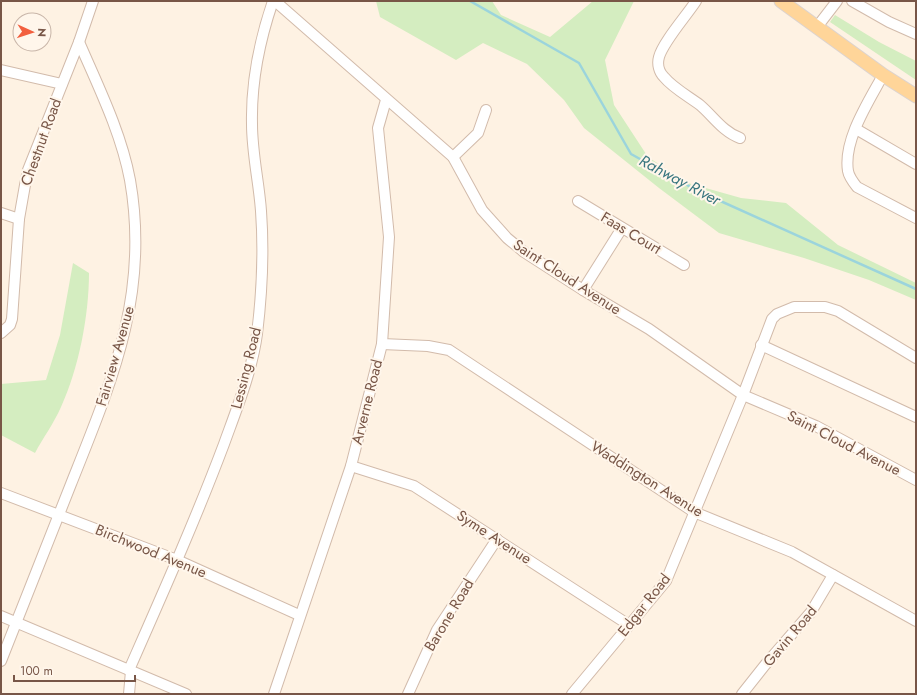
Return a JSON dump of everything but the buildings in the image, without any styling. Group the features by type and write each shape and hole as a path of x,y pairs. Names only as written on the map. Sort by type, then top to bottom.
{"main road":[{"path":"781,1 883,75 916,96"}],"street":[{"name":"Chestnut Road","path":"1,333 10,325 12,319 19,218 28,170 79,42 93,1"},
{"name":"Saint Cloud Avenue","path":"274,1 453,157 482,210 507,238 524,252 583,290 649,329 743,395 816,426 916,480"},
{"name":"Lessing Road","path":"129,694 130,670 205,494 241,397 256,335 263,236 261,209 253,152 252,122 256,62 260,39 274,1"},
{"path":"696,1 661,52 658,65 663,77 701,106 732,135 740,138"},
{"path":"816,27 837,1"},
{"path":"852,1 889,22 916,34"},
{"name":"Fairview Avenue","path":"1,661 98,416 117,360 128,318 136,239 130,179 111,120 79,42"},
{"path":"1,70 62,84"},
{"path":"883,75 856,129 848,160 850,178 857,187 916,218"},
{"name":"Arverne Road","path":"274,694 299,615 351,466 382,344 389,237 378,128 386,100"},
{"path":"453,157 478,132 486,110"},
{"path":"856,129 916,164"},
{"name":"Faas Court","path":"578,201 684,265"},
{"path":"1,213 19,218"},
{"path":"583,290 622,228"},
{"name":"Edgar Road","path":"572,694 666,580 743,395 761,346 772,320 777,314 794,307 826,307 838,311 916,358"},
{"name":"Waddington Avenue","path":"382,344 428,346 449,350 694,512 792,552 916,621"},
{"path":"761,346 916,417"},
{"name":"Syme Avenue","path":"351,466 414,486 630,625"},
{"name":"Birchwood Avenue","path":"1,493 177,560 299,615"},
{"name":"Barone Road","path":"408,694 437,630 497,539"},
{"name":"Gavin Road","path":"742,694 765,664 811,612 833,575"},
{"path":"1,616 186,694"}],"green space":[{"path":"376,1 492,1 501,15 550,37 593,1 634,1 605,60 614,105 648,157 688,183 741,198 786,203 838,245 916,283 916,300 869,280 804,258 719,233 659,188 584,128 564,100 527,64 483,43 456,60 380,17"},
{"path":"835,15 879,42 916,61 916,80 830,22"},
{"path":"73,263 89,273 89,289 82,341 73,376 61,407 35,453 1,435 1,384 46,380 60,335"}],"waterway":[{"name":"Rahway River","path":"470,1 579,63 631,154 696,190 916,289"}]}
